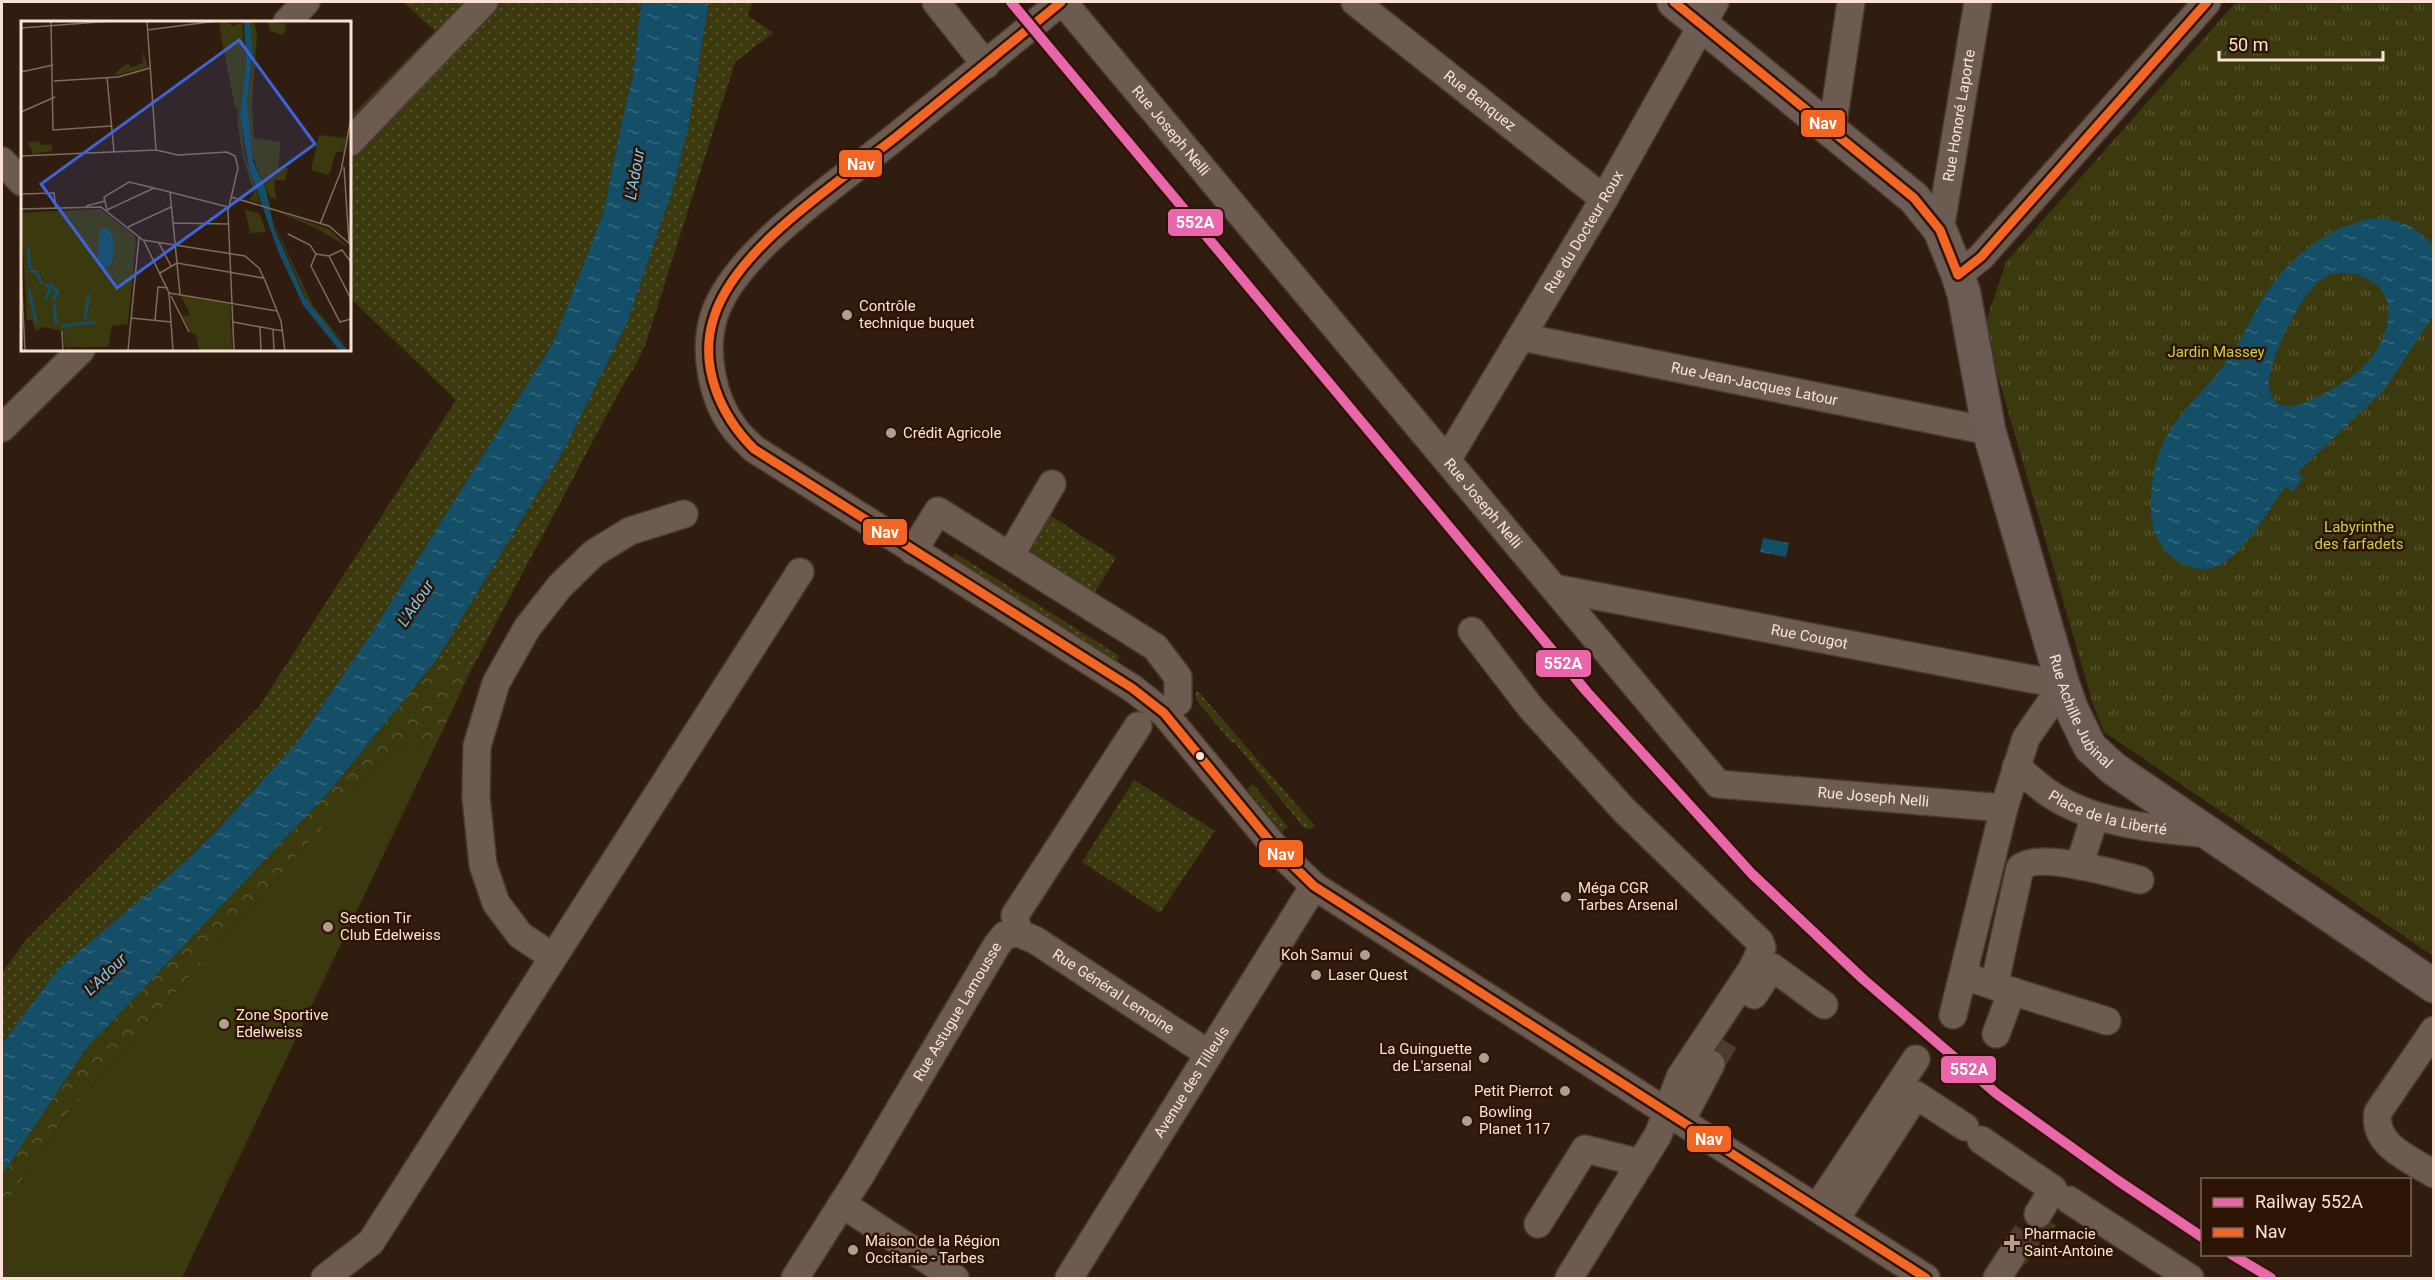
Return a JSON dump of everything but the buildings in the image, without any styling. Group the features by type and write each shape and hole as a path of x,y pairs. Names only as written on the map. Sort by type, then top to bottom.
{"main road":[{"name":"Rue Achille Jubinal","path":"1674,2 1708,13 1832,130 1914,198 1940,230 1964,294 1989,431 2063,685 2090,747 2114,769 2433,986"}],"street":[{"path":"288,21 306,2"},
{"path":"351,141 484,2"},
{"path":"936,2 986,65"},
{"path":"1062,2 758,250 724,295 714,317 711,333 711,371 719,401 734,428 753,449 1132,688 1164,713 1278,851 1314,886 1926,1278"},
{"name":"Rue Joseph Nelli","path":"1062,2 1718,784 2004,808"},
{"name":"Rue Benquez","path":"1355,2 1604,200"},
{"path":"1832,130 1851,2"},
{"name":"Rue Honoré Laporte","path":"1940,230 1978,2"},
{"path":"1958,275 1981,257 2207,2"},
{"name":"Rue du Docteur Roux","path":"1447,460 1604,200 1708,13"},
{"path":"2,161 21,181"},
{"name":"Rue Jean-Jacques Latour","path":"1521,337 1989,431"},
{"path":"2,428 80,351"},
{"path":"1010,556 1053,484"},
{"path":"913,551 938,511 1155,647 1178,677 1178,702 1164,713"},
{"path":"553,957 520,934 496,903 483,865 476,797 477,746 496,683 527,628 560,586 594,554 630,531 684,514"},
{"path":"325,1278 371,1242 800,572"},
{"name":"Rue Cougot","path":"1554,588 2063,685"},
{"path":"1472,631 1531,708 1624,810 1760,942 1762,948 1756,962 1680,1077 1674,1117"},
{"path":"1953,1015 2016,767 2026,738 2063,685"},
{"name":"Rue Astugue Lamousse","path":"795,1278 842,1204 997,945 1005,935 1018,933 1016,915 1138,726"},
{"name":"Place de la Liberté","path":"2016,767 2053,796 2095,816 2181,832 2211,834"},
{"path":"2079,866 2095,816"},
{"path":"1995,1034 2020,868 2026,862 2040,861 2079,866 2140,880"},
{"path":"1989,873 2017,880"},
{"name":"Avenue des Tilleuls","path":"1069,1278 1314,886"},
{"name":"Rue Général Lemoine","path":"1018,933 1035,940 1209,1054"},
{"path":"1729,1034 1772,967 1824,1005"},
{"path":"1964,976 2107,1021"},
{"path":"2433,1030 2378,1112 2376,1122 2386,1144 2433,1174"},
{"path":"1826,1214 1916,1059"},
{"path":"1569,1278 1658,1135 1674,1117 1711,1064"},
{"path":"1826,1214 1916,1095 2053,1189 2038,1214"},
{"path":"1538,1224 1585,1149 1641,1163"},
{"path":"2069,1200 2190,1278"},
{"path":"842,1204 955,1278"},
{"path":"1997,1278 2012,1255"}],"green space":[{"path":"403,2 641,2 633,76 603,214 553,343 371,634 299,740 186,861 58,969 2,1044 2,973 24,942 259,707 456,400 351,299 351,116 435,31"},
{"path":"709,2 753,2 747,15 773,33 735,62 646,343 471,670 437,659 564,450 627,323 672,192 688,129"},
{"name":"Jardin Massey","path":"2236,2 2433,2 2433,956 2104,732 2093,704 1984,328 2006,262"},
{"path":"1048,514 1116,558 1090,600 1019,557"},
{"path":"955,553 1120,656 1116,662 951,559"},
{"path":"437,659 471,670 431,755 407,744 387,755 66,1115 2,1210 2,1175 85,1050 329,792"},
{"path":"1198,691 1315,826 1310,829 1304,828 1234,742 1232,743 1197,701 1195,694"},
{"name":"Zone Sportive Edelweiss","path":"407,744 431,755 182,1278 2,1278 2,1210 66,1115 387,755"},
{"path":"1134,780 1215,831 1160,913 1082,862"},
{"path":"1253,784 1288,827 1282,832 1247,789"},
{"path":"2043,1218 2056,1225 2052,1231 2049,1229 2026,1265 2017,1259"}],"water":[{"name":"L'Adour","path":"641,2 709,2 688,129 672,192 627,323 564,450 437,659 329,792 85,1050 2,1175 2,1044 58,969 186,861 299,740 371,634 553,343 603,214 633,76"},
{"path":"2383,218 2399,222 2420,233 2433,245 2433,316 2384,390 2298,472 2303,478 2293,492 2286,486 2258,528 2233,556 2215,567 2201,569 2192,568 2174,559 2157,537 2151,509 2156,464 2167,436 2183,412 2228,360 2273,283 2297,257 2311,246 2326,236 2358,222","holes":["2348,273 2366,278 2378,287 2386,298 2388,311 2387,325 2374,354 2358,372 2346,381 2309,401 2287,406 2278,404 2269,388 2273,362 2287,328 2306,296 2316,284 2330,275"]},
{"path":"1763,538 1789,543 1786,557 1760,552"}],"tunnel":[{"path":"1711,1064 1729,1034"},
{"path":"2012,1255 2038,1214"}],"rail line":[{"name":"552A","path":"1011,2 1587,692 1752,874 1863,979 1997,1094 2117,1180 2201,1236"},
{"name":"552A","path":"2234,1256 2271,1278"}],"transit line":[{"name":"Nav","path":"1061,2 896,137 819,195 766,241 744,266 726,291 714,317 710,335 709,353 715,388 731,421 754,449 1132,688 1164,713 1278,851 1314,886 1926,1278"},
{"name":"Nav","path":"1674,2 1914,198 1940,230 1958,275 1981,257 2207,2"}],"place":[{"name":"Contrôle technique buquet","path":"847,315"},
{"name":"Crédit Agricole","path":"891,433"},
{"name":"Méga CGR Tarbes Arsenal","path":"1566,897"},
{"name":"Section Tir Club Edelweiss","path":"328,927"},
{"name":"Koh Samui","path":"1365,955"},
{"name":"Laser Quest","path":"1316,975"},
{"name":"Zone Sportive Edelweiss","path":"224,1024"},
{"name":"La Guinguette de L'arsenal","path":"1484,1058"},
{"name":"Petit Pierrot","path":"1565,1091"},
{"name":"Bowling Planet 117","path":"1467,1121"},
{"name":"Pharmacie Saint-Antoine","path":"2012,1243"},
{"name":"Maison de la Région Occitanie - Tarbes","path":"853,1250"}],"park label":[{"name":"Labyrinthe des farfadets","path":"2359,536"}]}
